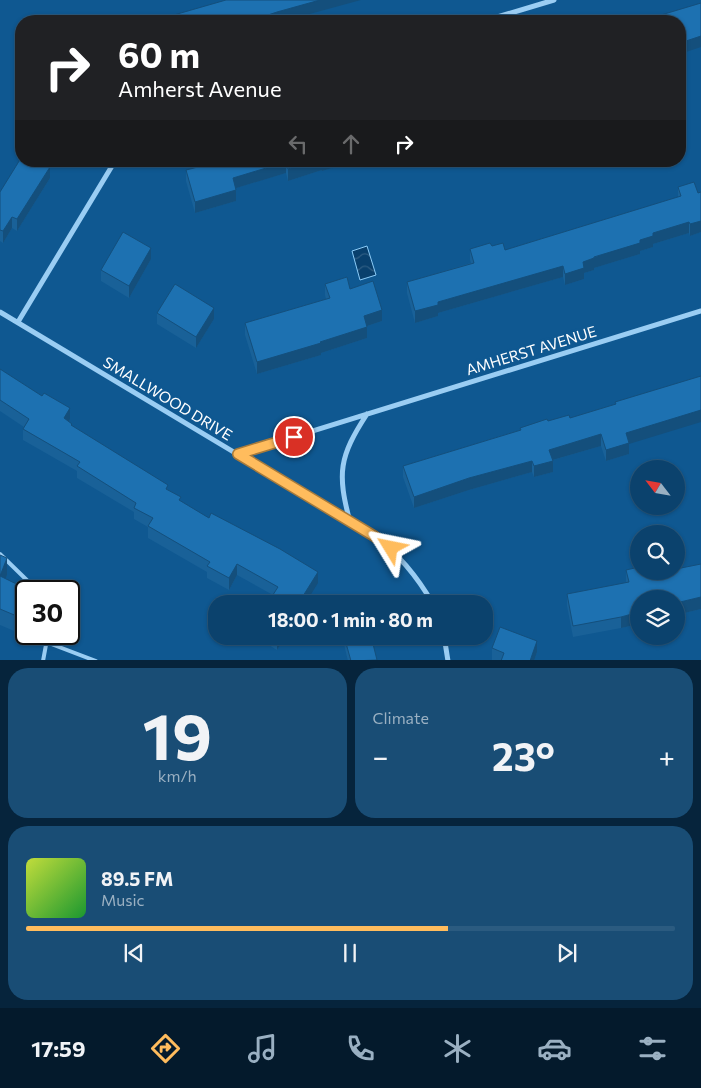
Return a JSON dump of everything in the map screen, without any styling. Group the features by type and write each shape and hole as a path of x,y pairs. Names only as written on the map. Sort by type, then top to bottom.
{"street":[{"path":"504,15 554,0"},
{"path":"18,322 111,167"},
{"name":"AMHERST AVENUE","path":"238,454 701,310"},
{"name":"SMALLWOOD DRIVE","path":"0,312 391,548 406,564 427,595"},
{"path":"350,522 342,490 342,466 353,436 368,414"},
{"path":"446,645 448,660"}],"lane":[{"path":"0,554 27,580"},
{"path":"43,660 46,645"},
{"path":"54,645 96,660"}],"water":[{"path":"367,246 376,275 360,280 352,251"}],"building":[{"path":"226,0 320,0 268,15 174,15"},
{"path":"701,3 701,36 686,41 686,15 661,15"},
{"path":"15,167 50,167 17,219 12,217 3,231 0,230 0,192"},
{"path":"198,167 269,167 233,178 236,190 195,202 186,170"},
{"path":"694,182 698,193 701,192 701,221 690,224 689,222 653,233 653,236 640,240 640,243 594,257 583,262 584,268 565,274 563,266 438,302 438,305 415,311 407,282 474,263 470,249 490,243 492,246 503,243 505,250 681,196 678,187"},
{"path":"123,232 151,248 129,286 101,270"},
{"path":"347,277 350,289 373,281 382,310 364,316 367,327 257,362 245,323 330,298 325,284"},
{"path":"175,284 214,308 196,337 157,313"},
{"path":"0,369 42,396 44,393 70,408 64,418 71,425 168,485 166,489 181,497 179,500 209,518 211,513 280,549 318,572 304,595 273,595 278,587 237,564 229,578 207,566 210,562 148,526 153,518 134,508 136,503 77,466 80,462 23,429 29,419 0,400"},
{"path":"701,376 701,410 626,433 629,443 606,450 601,434 549,450 553,461 534,466 532,461 469,478 414,497 403,466 521,430 520,428 547,419 548,421 569,415 570,418"},
{"path":"0,555 7,558 0,576"},
{"path":"701,564 701,597 685,601 685,590 630,590 630,614 573,626 567,594 629,582 626,570 630,569 630,580 685,580 685,567"},
{"path":"0,576 15,583 15,615 0,609"},
{"path":"500,627 537,641 530,660 501,660 504,653 492,648"},
{"path":"347,645 373,645 377,660 351,660"}],"route":[{"path":"294,437 238,454 391,548"}]}
